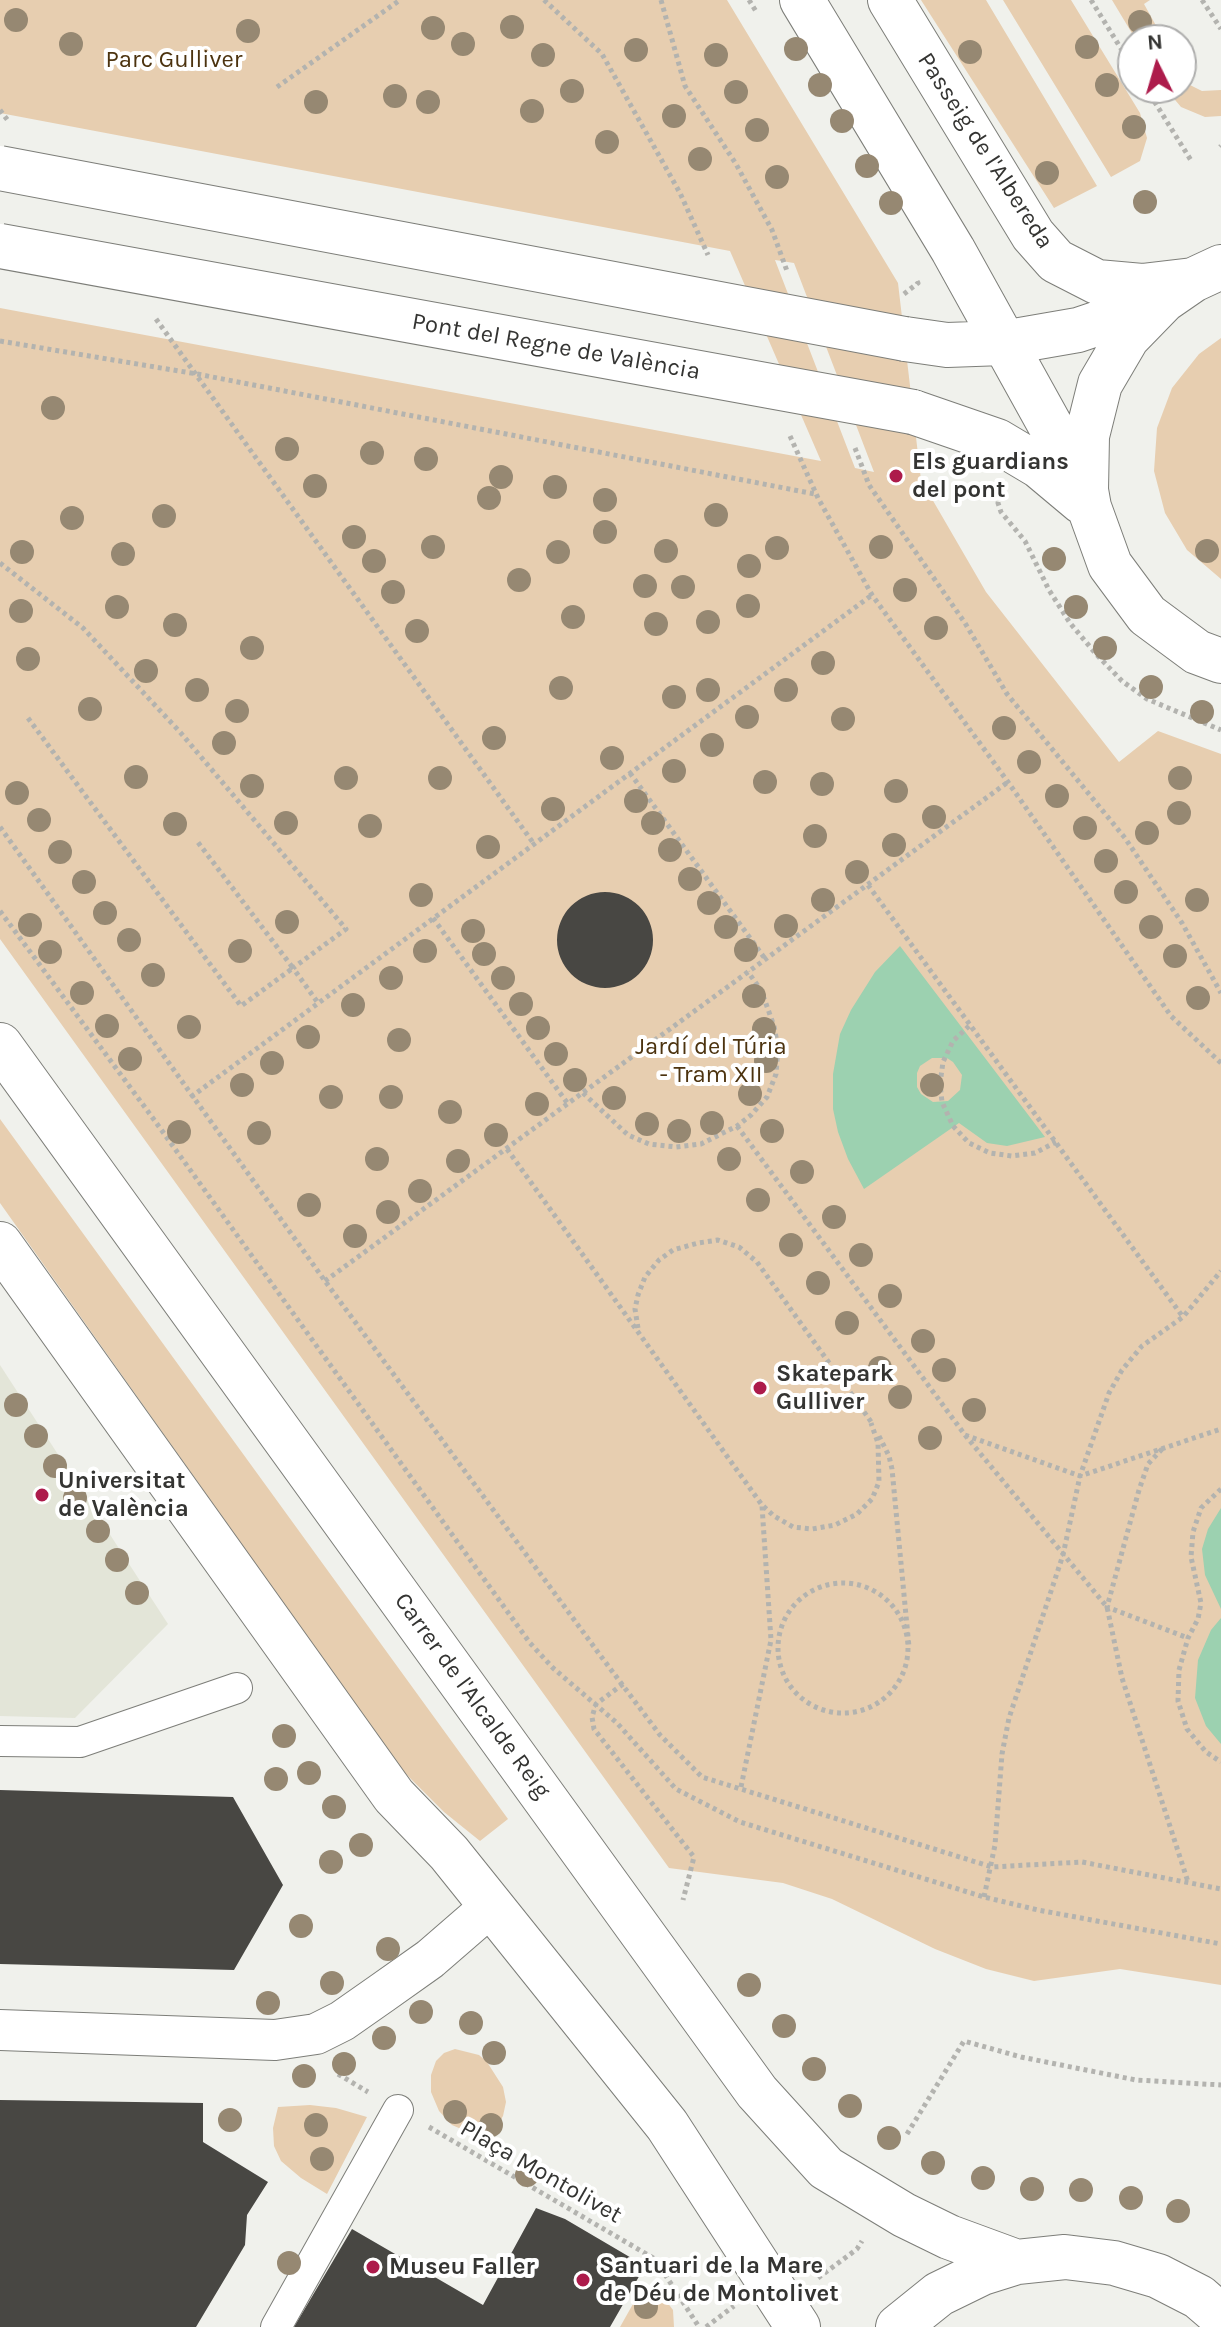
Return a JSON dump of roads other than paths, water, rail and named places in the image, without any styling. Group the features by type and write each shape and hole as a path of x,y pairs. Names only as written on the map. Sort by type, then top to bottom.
{"main road":[{"path":"802,0 953,250 1087,498 1110,565 1147,615 1197,652 1221,661"},
{"name":"Passeig de l'Albereda","path":"890,0 1033,235 1056,261 1097,282 1142,286 1193,283"},
{"path":"0,168 947,345 1003,343 1078,330 1193,283"},
{"name":"Pont del Regne de València","path":"0,246 913,412 997,441 1087,498"},
{"path":"1087,498 1087,436 1100,384 1127,338 1193,283"},
{"name":"Carrer de l'Alcalde Reig","path":"0,1045 757,2092 826,2168 887,2205 949,2237 1017,2262"},
{"path":"0,1244 394,1796 449,1853 667,2125 791,2315"},
{"path":"898,2327 939,2294 982,2273 1017,2262 1065,2257 1114,2263 1158,2276 1199,2297 1221,2316"}],"street":[{"path":"0,1741 80,1742 237,1688"},
{"path":"0,2030 275,2040 316,2034 342,2021 430,1959 490,1907"},
{"path":"276,2327 398,2110"}],"place":[{"name":"Els guardians del pont","path":"896,476"},
{"name":"Skatepark Gulliver","path":"760,1388"},
{"name":"Universitat de València","path":"42,1495"},
{"name":"Museu Faller","path":"373,2267"},
{"name":"Santuari de la Mare de Déu de Montolivet","path":"583,2280"}],"park label":[{"name":"Parc Gulliver","path":"174,60"},
{"name":"Jardí del Túria - Tram XII","path":"711,1061"}]}
